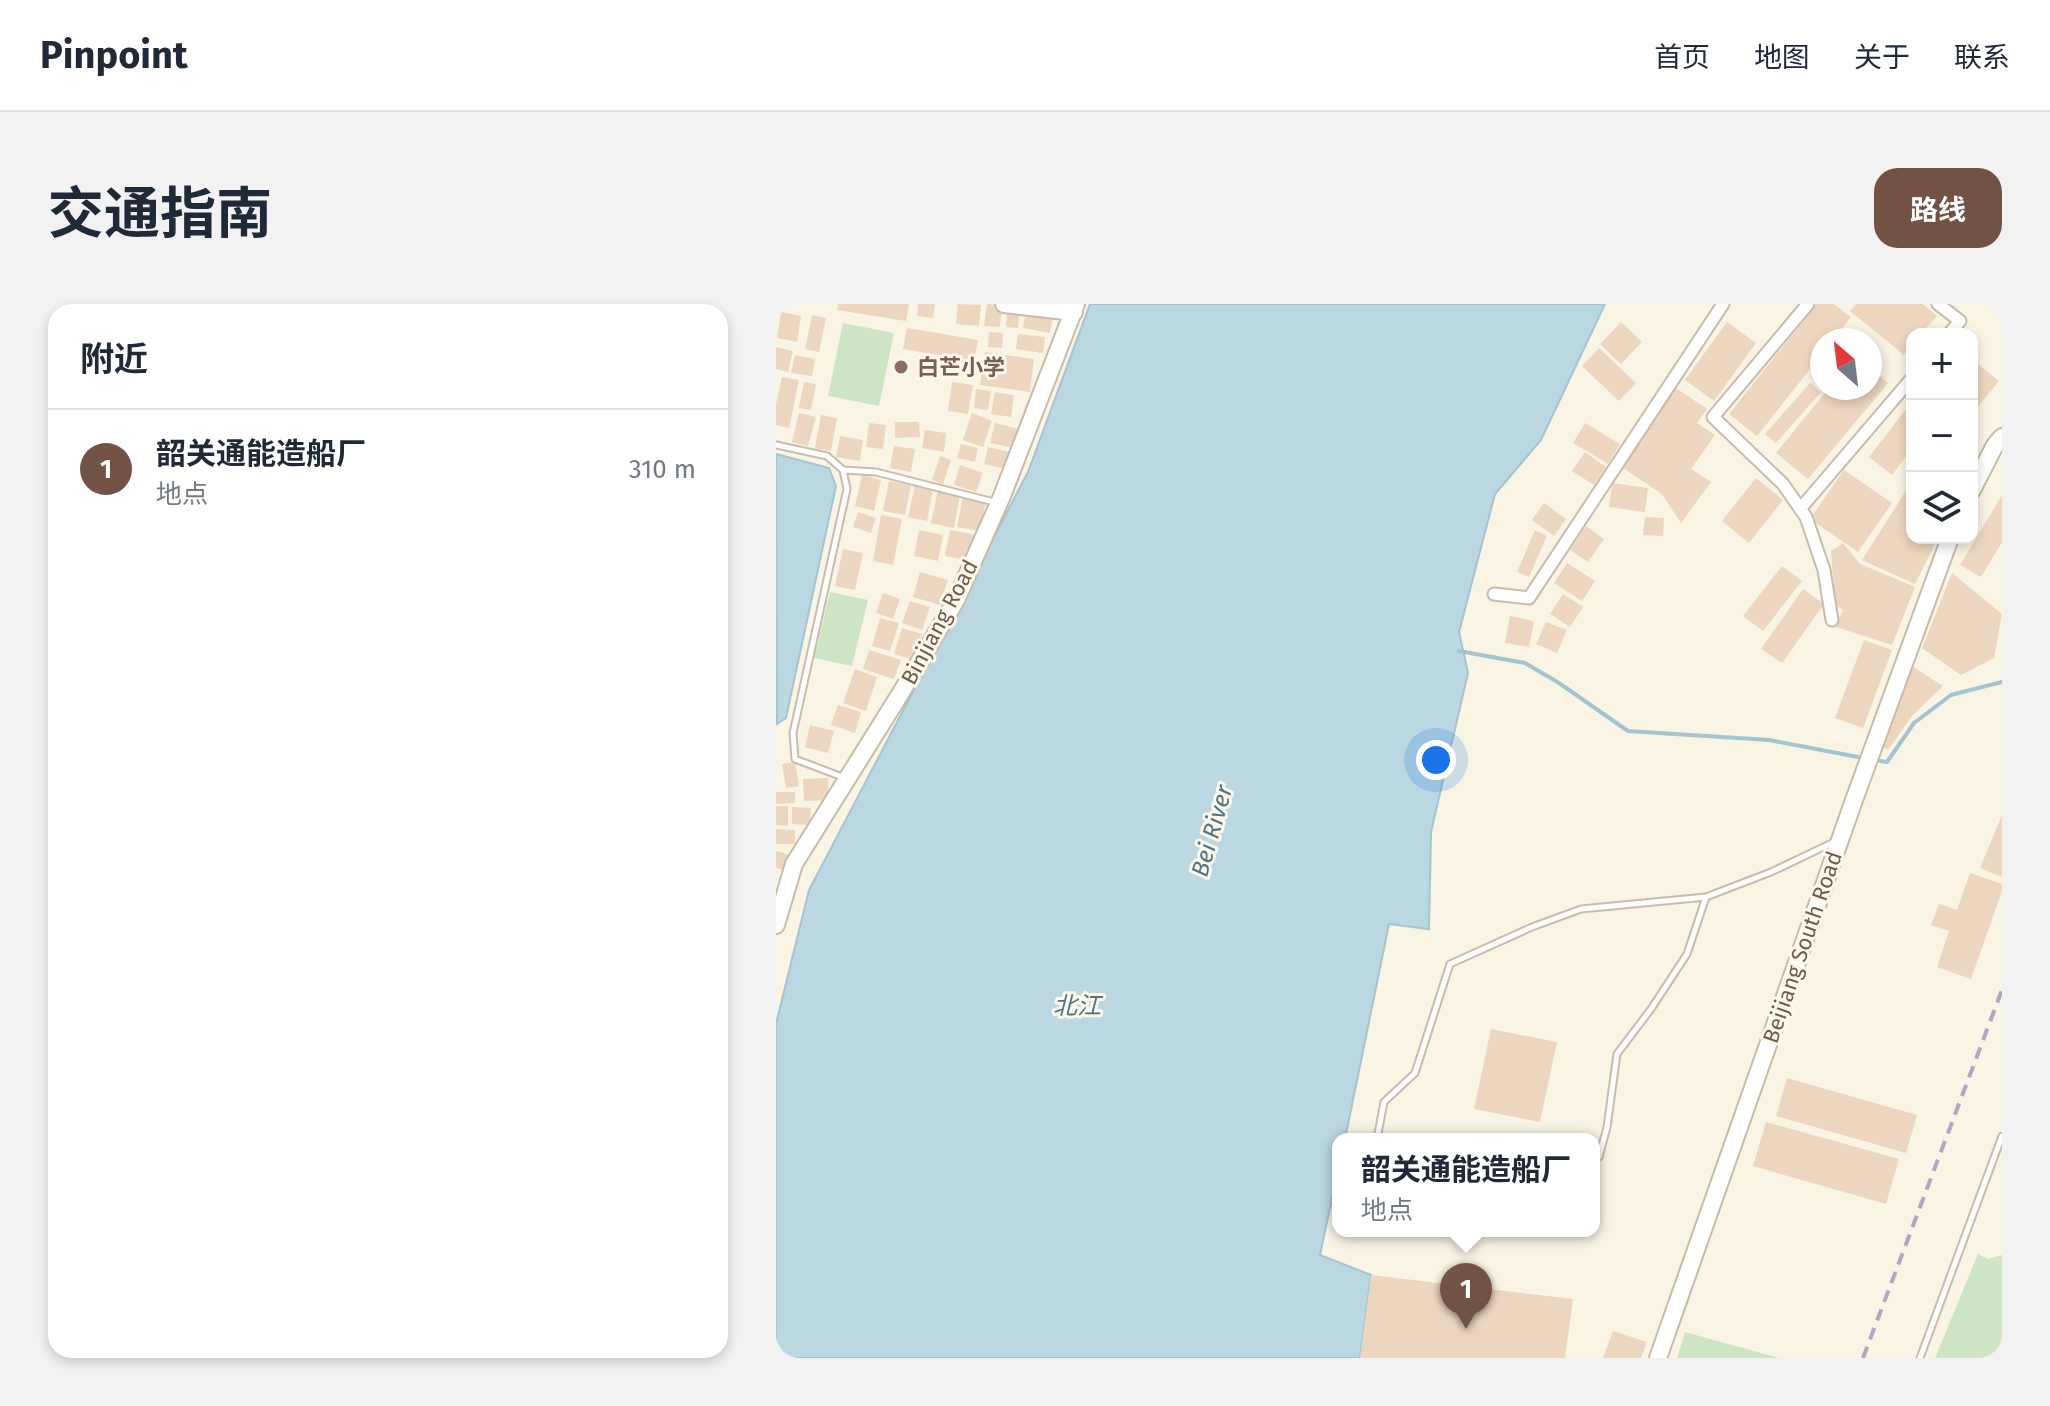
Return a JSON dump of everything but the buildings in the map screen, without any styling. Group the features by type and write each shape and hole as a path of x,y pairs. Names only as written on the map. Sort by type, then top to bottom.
{"street":[{"path":"1004,304 1075,308"},
{"path":"1494,594 1529,598 1723,304"},
{"path":"1808,304 1713,417 1783,484 1806,517 1824,570 1832,620"},
{"path":"1938,304 1960,321 1954,328"},
{"name":"Binjiang Road","path":"776,925 794,864 956,600 999,503 1075,308"},
{"path":"1800,509 1906,385"},
{"path":"1978,478 2002,437"},
{"name":"Beijiang South Road","path":"1658,1358 1840,838 1948,544"}],"lane":[{"path":"776,445 827,456 843,470 847,489 793,733 795,759 847,779"},
{"path":"843,470 876,472 999,503"},
{"path":"1378,1133 1384,1102 1415,1073 1450,964 1581,909 1706,897 1771,872 1840,838"},
{"path":"1600,1153 1607,1127 1617,1054 1687,954 1706,897"},
{"path":"1920,1358 2002,1136"}],"green space":[{"path":"843,323 894,333 879,406 828,396"},
{"path":"830,592 868,600 852,666 814,658"},
{"path":"1978,1254 1988,1259 2002,1255 2002,1358 1935,1358"},
{"path":"1685,1332 1779,1358 1677,1358"}],"water":[{"name":"北江","path":"1090,304 1605,304 1541,440 1495,494 1459,632 1468,673 1431,832 1429,929 1389,924 1346,1133 1332,1133 1332,1198 1320,1255 1371,1275 1360,1358 776,1358 776,1024 809,890 1028,472"},
{"path":"776,454 829,468 836,486 786,718 777,724"}],"waterway":[{"path":"1459,651 1525,663 1628,731 1769,740 1858,757"},
{"path":"1880,761 1887,762 1914,723 1951,695 2002,682"}],"railway":[{"path":"1863,1358 2002,990"}],"place":[{"name":"白芒小学","path":"901,367"},
{"name":"韶关通能造船厂","path":"1466,1329"}],"water label":[{"name":"Bei River","path":"1212,831"}]}
